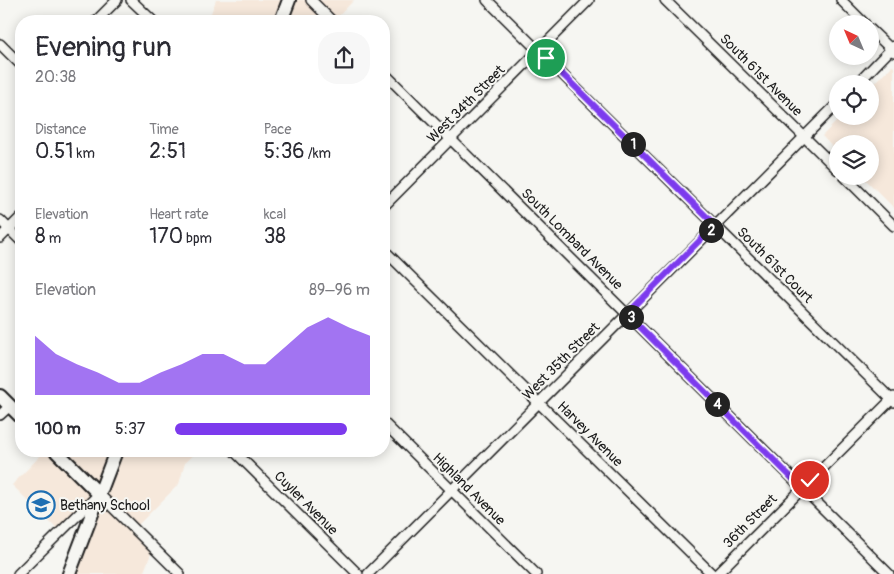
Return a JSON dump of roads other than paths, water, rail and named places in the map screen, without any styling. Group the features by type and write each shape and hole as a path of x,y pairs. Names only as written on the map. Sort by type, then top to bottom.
{"main road":[{"path":"284,15 290,0"},
{"path":"0,396 15,411"},
{"path":"62,457 100,494"},
{"path":"69,574 114,457"}],"street":[{"path":"102,15 117,0"},
{"path":"131,0 147,15"},
{"path":"311,0 326,15"},
{"name":"South 61st Court","path":"487,0 893,399"},
{"name":"West 34th Street","path":"390,200 589,0"},
{"name":"South 61st Avenue","path":"665,0 829,161"},
{"path":"841,0 856,15"},
{"path":"866,75 893,49 879,37"},
{"path":"0,44 15,59"},
{"name":"South Lombard Avenue","path":"390,79 889,574"},
{"name":"West 35th Street","path":"368,574 829,112"},
{"path":"853,185 894,226"},
{"path":"0,220 15,235"},
{"path":"0,238 15,223"},
{"name":"Harvey Avenue","path":"390,256 712,574"},
{"name":"36th Street","path":"717,574 893,399"},
{"path":"0,415 10,406"},
{"name":"Highland Avenue","path":"390,429 536,574"},
{"name":"Cuyler Avenue","path":"240,457 358,574"},
{"path":"18,574 100,494 180,574"}],"place":[{"name":"Bethany School","path":"41,505"}]}
